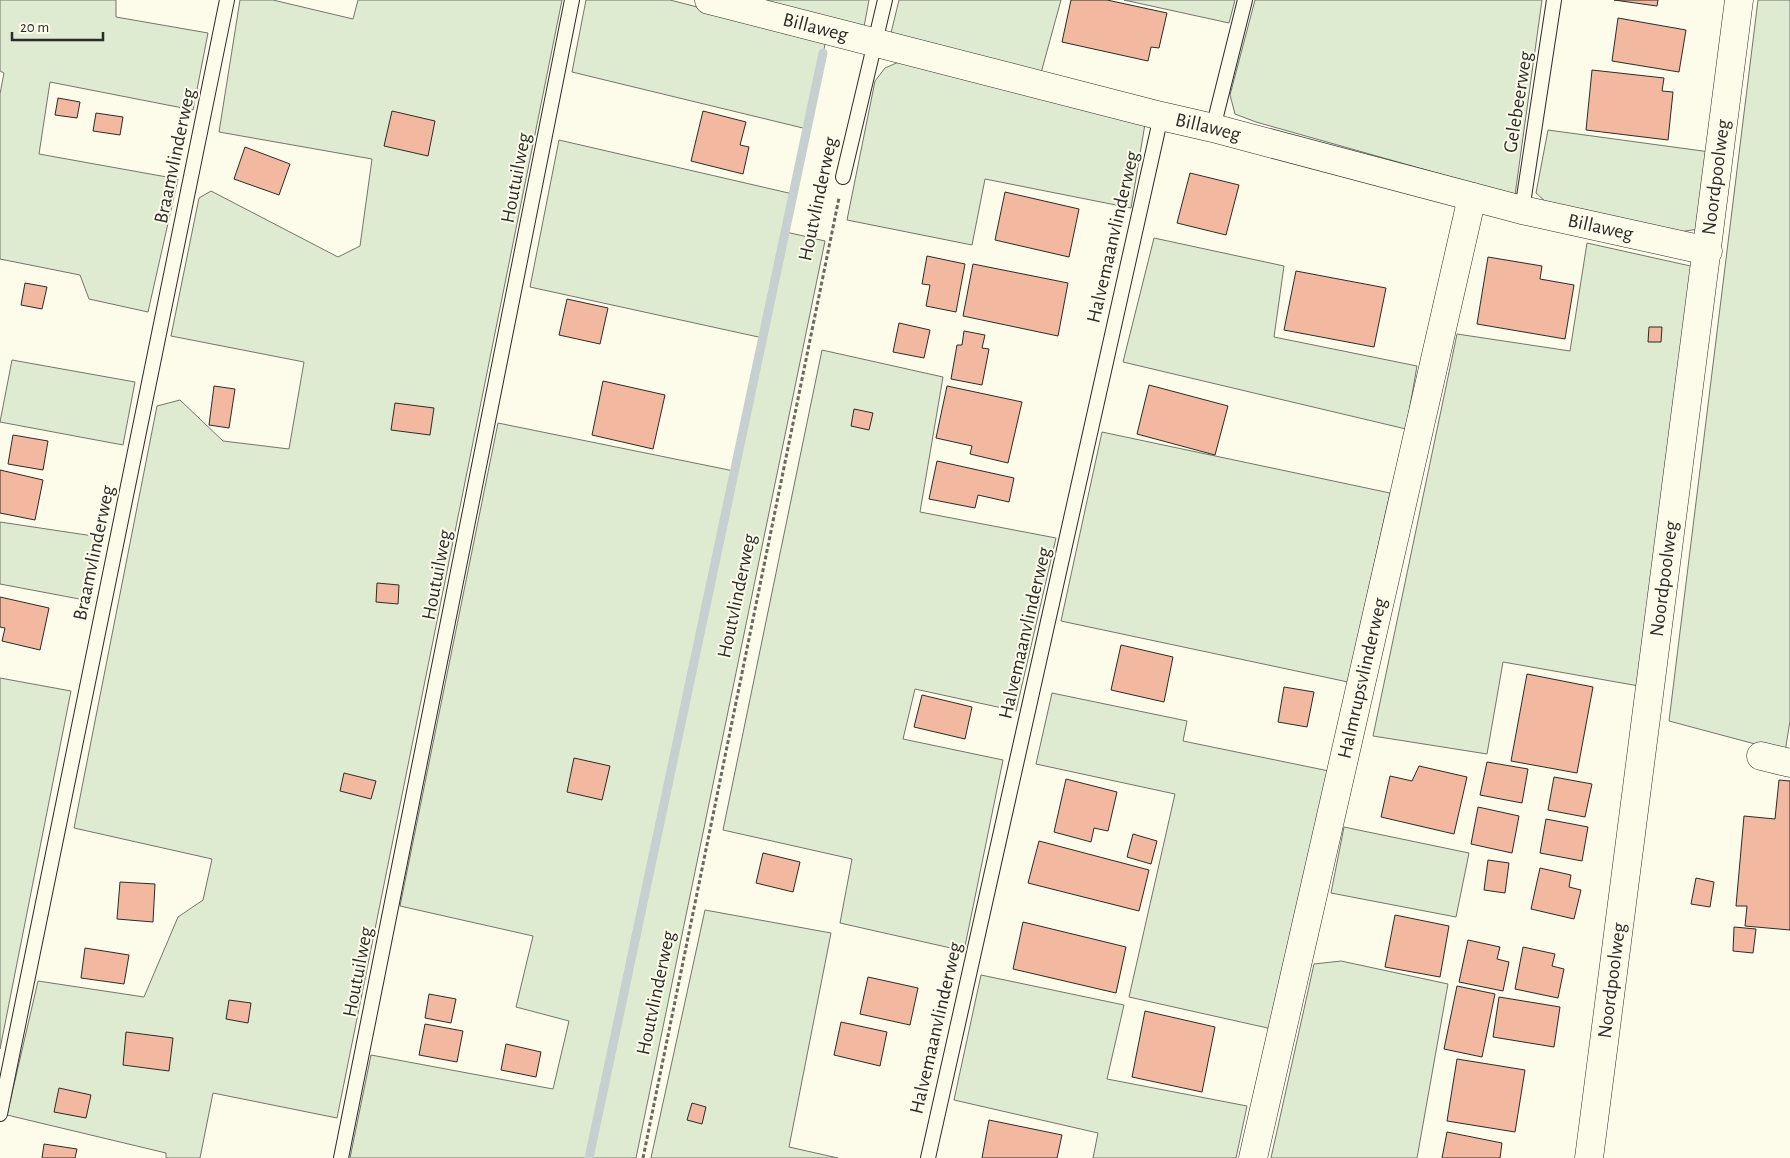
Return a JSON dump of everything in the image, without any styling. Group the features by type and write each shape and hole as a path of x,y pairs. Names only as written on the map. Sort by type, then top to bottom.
{"street":[{"name":"Billaweg","path":"709,0 1213,128 1522,210 1708,251"},
{"name":"Noordpoolweg","path":"1589,1158 1708,251 1739,0"},
{"name":"Halmrupsvlinderweg","path":"1253,1158 1472,197"},
{"path":"1761,756 1790,763"}],"lane":[{"name":"Braamvlinderweg","path":"0,1114 227,0"},
{"name":"Houtuilweg","path":"341,1158 572,0"},
{"name":"Houtvlinderweg","path":"843,177 885,0"},
{"path":"1213,128 1245,0"},
{"name":"Gelebeerweg","path":"1522,210 1554,0"},
{"name":"Halvemaanvlinderweg","path":"928,1158 1160,116"}],"path":[{"name":"Houtvlinderweg","path":"643,1158 843,177"}],"green space":[{"path":"0,0 116,0 116,17 208,33 193,110 50,82 39,154 178,179 148,312 89,299 80,275 0,259 0,94 4,73 0,71"},
{"path":"240,0 273,0 353,19 358,0 562,0 337,1118 213,1093 200,1158 166,1158 166,1153 7,1115 38,981 144,997 178,917 203,900 212,859 74,828 157,406 180,400 223,441 289,449 304,362 171,336 199,198 211,191 338,257 360,246 372,159 219,132"},
{"path":"586,0 670,0 826,40 807,129 572,72"},
{"path":"763,0 869,0 864,27"},
{"path":"899,0 1061,0 1041,73 891,33"},
{"path":"1124,0 1235,0 1229,23"},
{"path":"1255,0 1542,0 1515,195 1256,122 1235,114 1230,95"},
{"path":"1758,0 1790,0 1790,721 1785,752 1669,721"},
{"path":"901,61 1145,124 1131,208 985,179 972,245 847,220 875,81 885,68"},
{"path":"1548,130 1710,152 1699,229 1679,232 1546,202 1536,193"},
{"path":"559,140 793,194 786,232 825,241 636,1158 350,1158 371,1055 553,1089 569,1021 516,1007 533,936 400,906 498,423 734,471 763,338 530,287"},
{"path":"1154,238 1284,266 1274,337 1417,366 1406,429 1123,362"},
{"path":"1587,243 1695,267 1639,686 1503,662 1487,754 1373,736 1457,334 1570,351"},
{"path":"822,350 943,377 920,512 1056,538 1016,711 915,689 903,739 1003,760 964,951 840,923 852,859 723,830"},
{"path":"12,360 135,382 123,445 0,422"},
{"path":"1102,432 1390,493 1348,682 1061,621"},
{"path":"0,522 100,537 90,601 0,584"},
{"path":"0,678 71,691 0,1049"},
{"path":"1052,693 1187,721 1183,741 1329,771 1272,1029 1129,997 1175,794 1036,764"},
{"path":"1344,827 1469,853 1456,917 1331,893"},
{"path":"705,910 831,933 789,1147 838,1158 651,1158"},
{"path":"1341,961 1448,984 1417,1158 1271,1158 1314,964"},
{"path":"981,975 1124,1005 1107,1079 1247,1106 1236,1158 1093,1158 1098,1133 954,1100"}],"building":[{"path":"1071,0 1107,0 1167,13 1159,48 1151,47 1148,61 1062,42"},
{"path":"1614,0 1658,0 1657,6"},
{"path":"1618,18 1686,30 1679,72 1612,61"},
{"path":"1592,70 1664,78 1662,91 1673,92 1668,140 1586,130"},
{"path":"58,98 80,102 77,118 55,115"},
{"path":"392,111 435,121 428,156 384,146"},
{"path":"703,111 746,122 740,145 749,147 743,174 691,161"},
{"path":"96,113 123,117 120,135 93,131"},
{"path":"245,147 290,164 279,195 234,179"},
{"path":"1190,173 1239,185 1226,235 1177,223"},
{"path":"1005,192 1079,209 1069,257 995,240"},
{"path":"927,256 965,264 956,312 926,306 930,285 922,284"},
{"path":"1488,257 1542,266 1540,279 1574,285 1565,339 1477,324"},
{"path":"973,264 1068,283 1058,336 963,316"},
{"path":"1296,271 1386,288 1374,347 1284,330"},
{"path":"25,283 47,287 42,309 21,305"},
{"path":"567,299 608,308 600,344 559,335"},
{"path":"899,323 930,330 924,358 893,352"},
{"path":"1649,327 1662,327 1661,342 1648,342"},
{"path":"964,331 985,335 982,348 989,349 982,385 951,379 957,345 962,345"},
{"path":"603,381 665,395 653,449 592,435"},
{"path":"1149,385 1228,406 1215,455 1137,434"},
{"path":"214,386 235,389 229,428 209,425"},
{"path":"947,386 1022,402 1008,463 970,454 972,446 936,438"},
{"path":"395,403 434,408 430,435 391,430"},
{"path":"854,409 873,413 869,430 851,426"},
{"path":"13,435 48,441 43,470 8,464"},
{"path":"937,461 1014,478 1009,502 978,495 975,508 929,499"},
{"path":"0,470 43,480 35,520 0,513"},
{"path":"377,583 399,585 398,604 376,602"},
{"path":"0,597 49,608 40,650 2,641 5,628 0,627"},
{"path":"1121,645 1173,657 1164,702 1111,690"},
{"path":"1527,674 1593,687 1577,773 1511,761"},
{"path":"1284,687 1314,692 1307,727 1278,722"},
{"path":"922,695 972,707 965,739 914,727"},
{"path":"574,758 610,766 602,800 567,792"},
{"path":"1487,762 1528,769 1522,803 1480,795"},
{"path":"1419,766 1467,777 1454,834 1381,817 1390,776 1412,781"},
{"path":"344,773 376,781 371,799 340,791"},
{"path":"1554,777 1592,784 1585,817 1548,810"},
{"path":"1066,779 1117,792 1108,831 1094,828 1091,842 1054,832"},
{"path":"1779,780 1790,781 1790,930 1745,926 1747,906 1736,906 1744,816 1775,819"},
{"path":"1478,807 1519,816 1512,853 1471,844"},
{"path":"1546,819 1588,827 1582,861 1540,853"},
{"path":"1133,834 1157,841 1151,864 1127,857"},
{"path":"1039,841 1149,870 1139,911 1028,883"},
{"path":"763,853 800,862 793,892 756,883"},
{"path":"1488,860 1509,863 1505,893 1484,890"},
{"path":"1540,868 1571,875 1569,887 1581,890 1574,919 1531,909"},
{"path":"1696,878 1714,882 1710,907 1691,904"},
{"path":"120,882 155,884 153,922 117,919"},
{"path":"1395,915 1449,926 1440,977 1385,967"},
{"path":"1023,922 1126,947 1116,993 1013,969"},
{"path":"1734,927 1756,929 1753,953 1733,951"},
{"path":"1468,940 1500,947 1497,959 1509,962 1503,991 1459,982"},
{"path":"1523,947 1555,954 1552,966 1564,969 1558,998 1515,989"},
{"path":"85,948 129,955 124,984 81,978"},
{"path":"868,977 918,988 910,1025 860,1014"},
{"path":"1457,986 1495,994 1482,1057 1444,1049"},
{"path":"429,994 456,999 451,1023 425,1018"},
{"path":"1499,997 1560,1007 1554,1047 1493,1037"},
{"path":"229,1000 251,1003 248,1023 226,1019"},
{"path":"1145,1011 1215,1027 1202,1092 1132,1077"},
{"path":"841,1022 887,1032 880,1066 834,1055"},
{"path":"425,1024 463,1031 457,1062 419,1055"},
{"path":"126,1032 173,1038 169,1071 123,1065"},
{"path":"506,1044 541,1052 536,1077 501,1070"},
{"path":"1457,1059 1525,1070 1515,1132 1447,1121"},
{"path":"59,1088 91,1095 86,1118 54,1112"},
{"path":"692,1103 706,1107 702,1124 687,1120"},
{"path":"989,1120 1062,1135 1057,1158 982,1158"},
{"path":"1447,1132 1502,1143 1500,1158 1442,1158"},
{"path":"44,1144 77,1149 75,1158 42,1158"}],"waterway":[{"path":"589,1158 823,53"}]}
